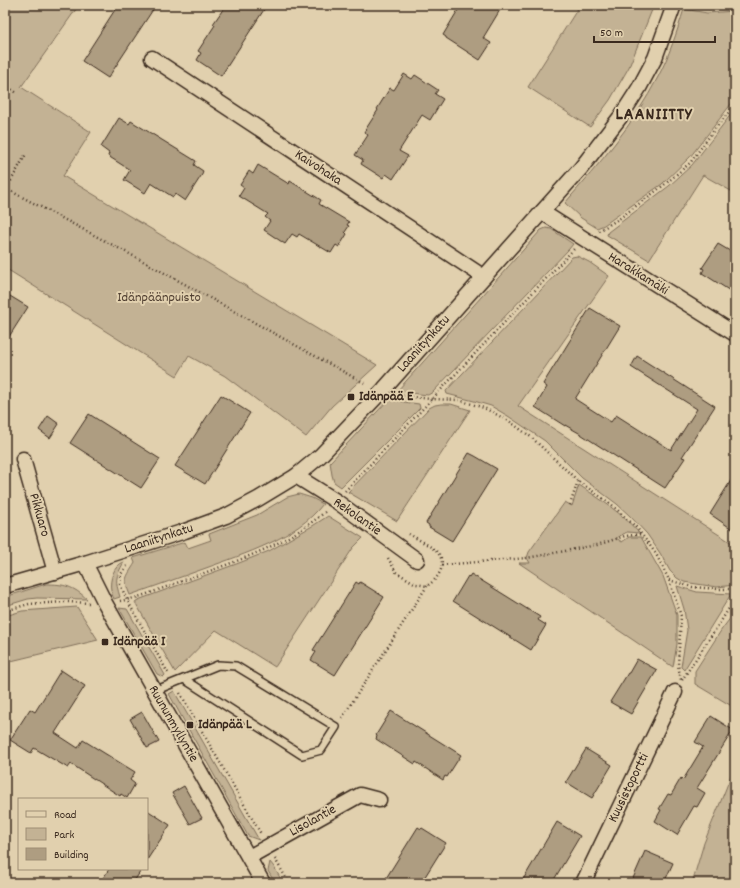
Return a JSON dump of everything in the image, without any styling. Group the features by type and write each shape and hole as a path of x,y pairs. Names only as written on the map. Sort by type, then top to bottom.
{"street":[{"name":"Laaniitynkatu","path":"5,586 85,563 226,516 296,476 320,456 384,388 581,168 621,116 639,88 655,58 674,5"},
{"name":"Kaivohaka","path":"152,58 484,277"},
{"name":"Harakkamäki","path":"542,212 735,334"},
{"name":"Pikkuaro","path":"23,459 55,572"},
{"name":"Rekolantie","path":"296,476 336,501 416,560"},
{"name":"Ruununmyllyntie","path":"85,563 105,603 263,883"},
{"name":"Kuusistoportti","path":"583,883 675,692"},
{"name":"Lisolantie","path":"249,857 360,795 379,800"}],"lane":[{"path":"154,691 184,678 218,665 236,666 336,727 321,750 302,755 184,678"}],"path":[{"path":"689,5 711,8 735,7"},
{"path":"5,85 17,93"},
{"path":"5,611 28,604 66,602 105,603 127,600 267,549 313,522 336,501 572,251 620,218 664,185 690,163 714,130 735,105"},
{"path":"26,154 6,188 141,260 364,383"},
{"path":"384,388 402,396 459,400 484,408 509,421 531,437 578,481 611,504 637,528 656,554 669,580 681,616 678,665 681,682 735,600"},
{"path":"570,505 578,481"},
{"path":"442,565 527,558 597,545 625,536 642,534"},
{"path":"124,550 128,563 121,574 120,584 127,600 289,883"},
{"path":"669,580 692,587 735,589"},
{"path":"336,727 427,586"}],"green space":[{"name":"Idänpäänpuisto","path":"5,5 79,5 21,87 91,132 63,176 377,365 332,406 306,437 225,376 189,356 177,376 5,268"},
{"path":"580,5 654,5 629,67 610,100 590,127 528,87"},
{"path":"684,9 707,13 735,11 735,99 690,157 662,184 604,225 597,228 581,218 565,203 615,143 649,94 666,61"},
{"path":"735,109 735,185 731,191 703,175 649,260 607,235 608,232 669,186 692,165"},
{"path":"546,228 551,229 573,244 433,392 428,395 398,390 541,230"},
{"path":"577,256 589,262 609,276 518,406 735,545 735,585 717,587 684,582 677,578 670,571 647,534 630,516 617,504 582,478 545,441 491,406 447,394 446,391 572,257"},
{"path":"390,398 419,404 420,408 341,487 334,482 330,462"},
{"path":"441,404 451,404 470,410 397,521 348,492 429,408"},
{"path":"579,485 625,519 639,533 627,532 616,538 622,542 629,537 641,537 663,576 677,615 677,644 673,667 519,563 530,563 527,558 529,552 565,502 572,506"},
{"path":"299,494 312,498 323,504 312,516 285,536 253,551 130,595 126,578 135,563 133,558 185,542 188,548 211,540 209,534 257,515 287,497"},
{"path":"328,516 363,538 353,548 275,667 216,630 175,672 135,602 269,551"},
{"path":"124,562 117,579 117,587 120,597 114,599 111,591 113,573 117,566"},
{"path":"46,584 68,587 77,591 87,599 37,598 28,599 5,606 5,597"},
{"path":"677,586 697,592 731,594 684,670 681,667 687,630 684,609"},
{"path":"77,607 98,640 11,661 5,664 5,616 22,611"},
{"path":"119,608 127,609 165,675 163,677 157,674"},
{"path":"735,612 735,708 695,684 695,671 722,629"},
{"path":"174,691 259,840 248,836 169,694"},
{"path":"735,766 735,883 692,883 704,843"},
{"path":"270,862 283,883 275,883 268,871"}],"building":[{"path":"118,5 156,5 108,78 82,61"},
{"path":"226,5 267,5 221,76 197,60 201,53 198,51 215,25 213,24"},
{"path":"461,5 503,5 483,38 491,43 480,60 443,35"},
{"path":"404,74 412,79 415,75 438,90 435,94 443,99 430,120 422,115 399,151 408,156 393,179 386,174 383,178 361,164 363,160 355,155 368,135 364,132 378,110 377,109 390,88 394,90"},
{"path":"119,118 129,124 131,121 196,161 194,165 203,171 203,173 185,201 175,194 173,197 151,183 145,193 124,180 130,170 108,156 109,153 101,147"},
{"path":"258,165 289,184 290,181 321,200 319,204 349,222 347,225 349,226 345,232 347,234 339,247 336,245 331,253 299,234 297,237 292,234 285,244 264,230 270,221 265,217 268,214 239,196 244,188 240,185 249,171 253,174"},
{"path":"718,244 735,254 735,294 702,273 704,269 702,268"},
{"path":"5,293 28,307 5,343"},
{"path":"590,308 620,326 575,399 611,422 616,415 671,450 697,409 631,367 637,356 715,406 682,457 685,458 665,488 579,433 535,407 547,387 543,384"},
{"path":"221,395 250,413 205,484 175,466"},
{"path":"89,414 160,459 141,488 70,443"},
{"path":"48,416 59,424 50,438 39,430"},
{"path":"469,453 497,469 452,541 429,527 426,523"},
{"path":"735,474 735,531 710,514"},
{"path":"471,574 540,617 538,620 546,625 531,650 453,601 468,576 469,577"},
{"path":"356,582 359,584 360,582 384,597 335,675 311,660 316,652 313,650"},
{"path":"637,659 657,670 631,714 610,702"},
{"path":"61,670 85,686 55,733 78,748 83,740 135,772 130,780 135,784 127,798 121,794 120,796 71,764 68,768 34,748 31,753 10,740 30,709 35,712"},
{"path":"391,711 461,755 447,777 445,776 443,780 416,762 415,764 376,739 376,735"},
{"path":"142,712 159,742 147,748 130,719"},
{"path":"711,716 733,730 697,788 705,793 697,807 694,806 677,835 655,821 661,810 659,809 668,794 671,795 681,778 683,780 703,747 695,742"},
{"path":"586,749 612,765 592,798 566,782"},
{"path":"184,786 202,818 190,824 172,793"},
{"path":"148,811 170,825 148,858"},
{"path":"557,822 580,836 552,883 521,883"},
{"path":"418,827 446,843 421,883 383,883"},
{"path":"645,851 673,863 664,883 631,883"},
{"path":"108,870 141,870 133,883 100,883"}],"place":[{"name":"Idänpää E","path":"351,397"},
{"name":"Idänpää I","path":"105,642"},
{"name":"Idänpää L","path":"190,725"}],"district":[{"name":"LAANIITTY","path":"654,115"}]}
